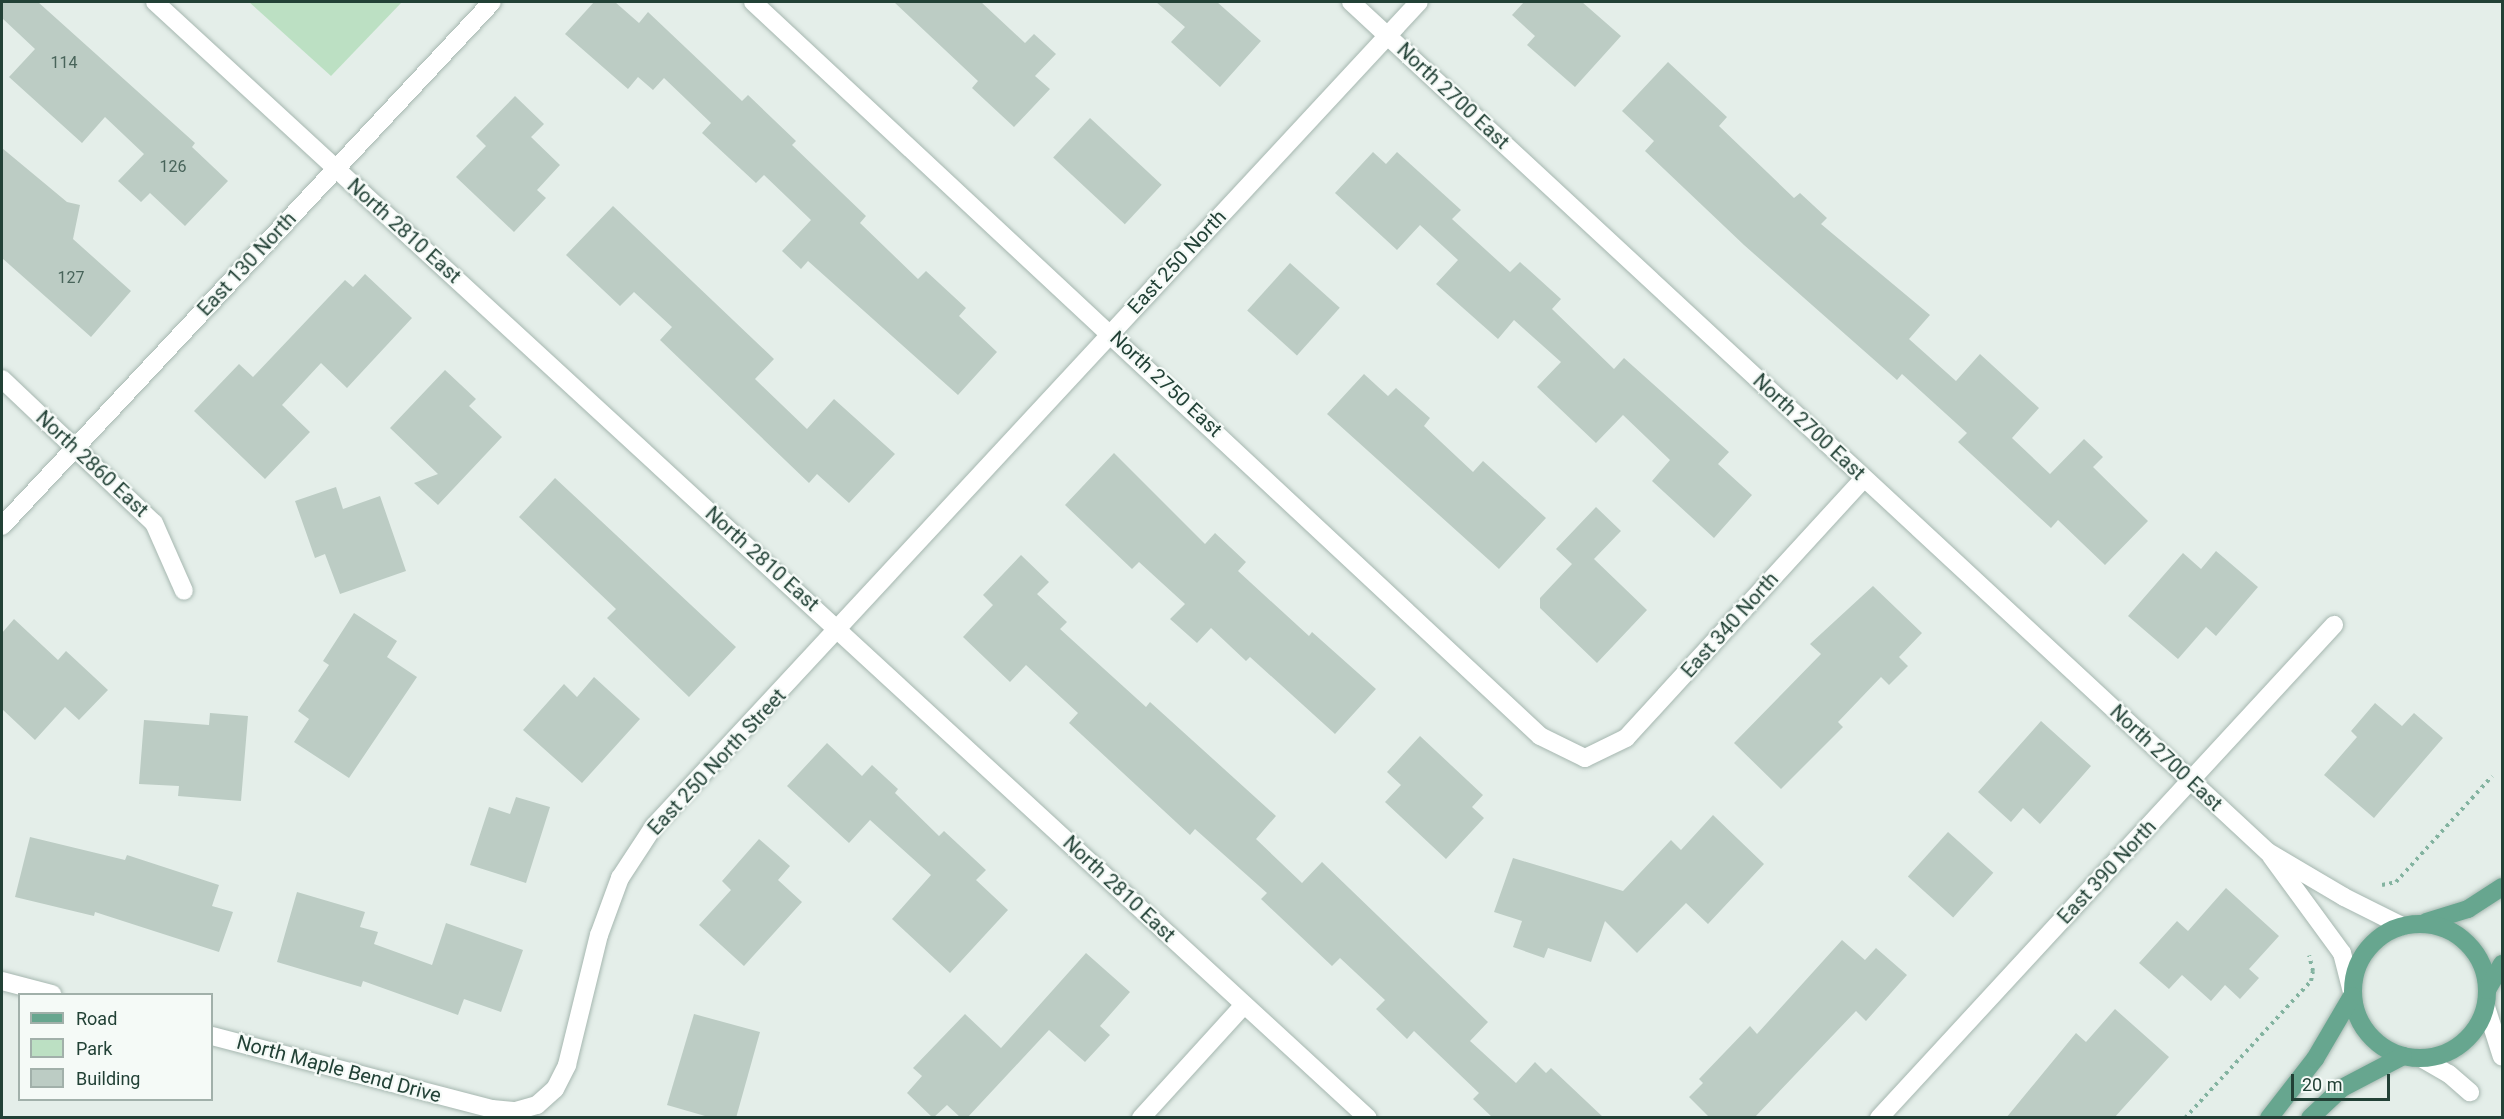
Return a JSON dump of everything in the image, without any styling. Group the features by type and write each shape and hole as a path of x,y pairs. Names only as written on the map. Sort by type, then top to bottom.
{"main road":[{"path":"2412,1057 2374,1041 2356,1013 2352,994 2354,974 2371,944 2410,924 2468,909 2502,887"},
{"path":"2410,924 2437,925 2467,942 2478,956 2487,998"},
{"path":"2310,1118 2342,1088 2412,1057 2438,1056 2462,1043 2479,1023 2502,964"},
{"path":"2269,1118 2315,1059 2352,994"}],"street":[{"name":"North 2810 East","path":"155,2 1368,1118"},
{"name":"East 130 North","path":"2,526 492,2"},
{"name":"North 2750 East","path":"753,2 1111,332 1540,735 1585,758"},
{"name":"North 2700 East","path":"1351,2 2268,852 2342,953 2352,994"},
{"name":"East 250 North","path":"840,630 1111,332 1419,2"},
{"name":"North 2860 East","path":"2,379 154,524 184,591"},
{"name":"East 340 North","path":"1585,758 1626,738 1864,478"},
{"name":"East 390 North","path":"1879,1118 2334,626"},
{"name":"East 250 North Street","path":"537,1105 555,1089 567,1065 599,935 620,878 654,826 840,630"},
{"name":"North 2700 East","path":"2268,852 2344,897 2410,924"},
{"path":"2,981 48,993"},
{"path":"2487,998 2502,1057"},
{"path":"1142,1118 1244,1005"},
{"name":"North Maple Bend Drive","path":"213,1036 492,1109 516,1111 537,1105"},
{"path":"2412,1057 2449,1074 2470,1092"}],"path":[{"path":"2379,885 2396,882 2492,776"},
{"path":"2185,1118 2311,981 2313,971 2308,950"}],"green space":[{"path":"249,2 402,2 331,76"}],"building":[{"path":"2,2 38,2 195,143 192,147 228,181 185,226 150,193 141,202 118,181 144,154 105,117 82,143 9,77 35,49 2,18"},
{"path":"594,2 615,2 639,23 648,12 742,101 748,95 796,141 792,145 866,216 860,223 918,279 926,271 966,308 959,316 997,352 958,395 808,261 801,269 782,251 811,220 764,175 756,183 702,133 711,123 664,78 653,90 638,77 628,89 565,34"},
{"path":"894,2 981,2 1025,43 1034,34 1056,54 1035,76 1050,89 1014,127 972,88 978,81"},
{"path":"1156,2 1217,2 1261,41 1220,87 1171,42 1185,27"},
{"path":"1524,2 1582,2 1621,36 1575,87 1527,45 1535,36 1512,15"},
{"path":"1668,62 1727,117 1719,126 1794,198 1800,193 1827,218 1821,224 1930,315 1909,339 1956,381 1980,354 2039,408 2012,438 2050,474 2084,439 2103,457 2093,467 2148,521 2105,565 2058,520 2051,528 1958,442 1967,433 1902,374 1897,380 1744,245 1645,151 1654,141 1622,111"},
{"path":"515,96 544,124 531,137 560,165 537,190 546,198 514,232 456,177 486,146 476,136"},
{"path":"1090,118 1162,185 1125,224 1053,157"},
{"path":"2,148 67,202 80,205 73,239 131,291 91,337 2,258"},
{"path":"1373,152 1386,164 1397,152 1461,210 1452,219 1510,272 1520,262 1561,299 1552,309 1614,369 1624,358 1729,452 1718,464 1752,495 1714,538 1652,481 1670,460 1623,415 1596,443 1537,387 1561,362 1514,320 1498,339 1436,284 1458,260 1420,225 1397,250 1335,193"},
{"path":"613,206 774,359 755,379 807,429 834,399 895,454 849,503 817,474 809,483 660,340 672,327 634,292 620,306 566,255"},
{"path":"1290,263 1340,308 1297,355 1247,311"},
{"path":"365,274 412,318 347,388 321,363 282,405 310,432 265,479 194,411 239,364 253,377 345,280 353,287"},
{"path":"445,370 476,399 469,406 502,437 438,505 414,483 438,474 390,428"},
{"path":"1364,374 1388,396 1396,388 1430,418 1424,426 1473,472 1483,461 1546,518 1499,569 1327,414"},
{"path":"1114,453 1205,544 1215,533 1246,562 1238,571 1309,636 1312,632 1376,689 1335,734 1250,657 1246,661 1211,628 1197,643 1170,619 1185,604 1139,562 1132,569 1065,505"},
{"path":"555,478 736,647 689,697 607,618 616,609 519,517"},
{"path":"336,487 343,509 380,496 406,571 340,594 325,554 315,558 295,501"},
{"path":"1596,507 1621,531 1594,559 1647,610 1597,663 1540,608 1540,598 1572,564 1556,549"},
{"path":"2216,551 2258,587 2216,636 2206,627 2178,659 2128,616 2183,553 2201,569"},
{"path":"1021,555 1049,582 1037,594 1067,622 1060,629 1146,707 1150,702 1276,816 1256,839 1302,883 1322,862 1488,1022 1470,1041 1516,1083 1535,1062 1546,1073 1551,1068 1604,1118 1493,1118 1473,1099 1479,1093 1414,1031 1407,1039 1376,1009 1385,1000 1340,958 1332,966 1261,899 1267,893 1195,829 1190,835 1069,723 1078,713 1026,665 1010,682 963,637 993,605 983,595"},
{"path":"1873,586 1922,633 1899,657 1908,666 1889,685 1881,677 1838,722 1843,727 1781,789 1734,743 1821,654 1810,644"},
{"path":"354,613 397,641 387,657 417,677 349,778 294,742 309,719 298,711 329,665 323,661"},
{"path":"14,619 58,660 66,651 108,690 79,720 65,707 35,740 2,709 2,633"},
{"path":"594,677 640,719 582,783 523,730 564,684 577,697"},
{"path":"2375,703 2402,726 2414,713 2443,738 2374,818 2324,775 2357,737 2351,731"},
{"path":"210,713 248,716 241,801 178,796 179,786 139,784 144,720 209,725"},
{"path":"2041,721 2091,766 2040,824 2023,808 2011,822 1978,792"},
{"path":"1420,736 1483,795 1472,807 1484,818 1446,859 1385,802 1401,785 1387,772"},
{"path":"827,743 862,776 872,765 898,789 895,793 939,836 944,831 986,870 976,880 1008,910 950,973 892,919 931,875 870,820 849,843 787,786"},
{"path":"516,797 550,807 526,883 470,865 489,807 510,814"},
{"path":"1713,815 1764,864 1708,924 1686,903 1637,953 1605,921 1591,962 1548,948 1544,958 1513,947 1522,921 1494,912 1513,858 1623,891 1671,840 1681,850"},
{"path":"1948,832 1993,873 1953,917 1908,877"},
{"path":"30,837 125,860 127,855 219,885 212,906 233,912 219,952 95,912 94,916 15,897"},
{"path":"759,839 790,866 778,880 802,902 744,966 699,925 731,890 722,881"},
{"path":"2226,888 2279,936 2249,969 2259,978 2240,999 2225,985 2211,1001 2182,975 2169,989 2139,963 2177,921 2188,931"},
{"path":"297,892 365,912 360,927 378,932 374,944 432,965 446,923 523,950 501,1012 464,999 458,1015 363,981 361,987 277,962"},
{"path":"1842,940 1865,960 1876,948 1907,975 1866,1021 1856,1011 1754,1118 1710,1118 1689,1097 1703,1083 1699,1079 1750,1026 1757,1034"},
{"path":"1086,953 1130,992 1100,1026 1110,1035 1085,1062 1049,1030 967,1118 961,1118 947,1105 933,1118 907,1093 922,1076 913,1068 965,1014 1001,1048"},
{"path":"2115,1009 2169,1057 2114,1118 2006,1118 2076,1033 2086,1042"},
{"path":"694,1014 760,1032 736,1118 712,1118 667,1105"}]}
